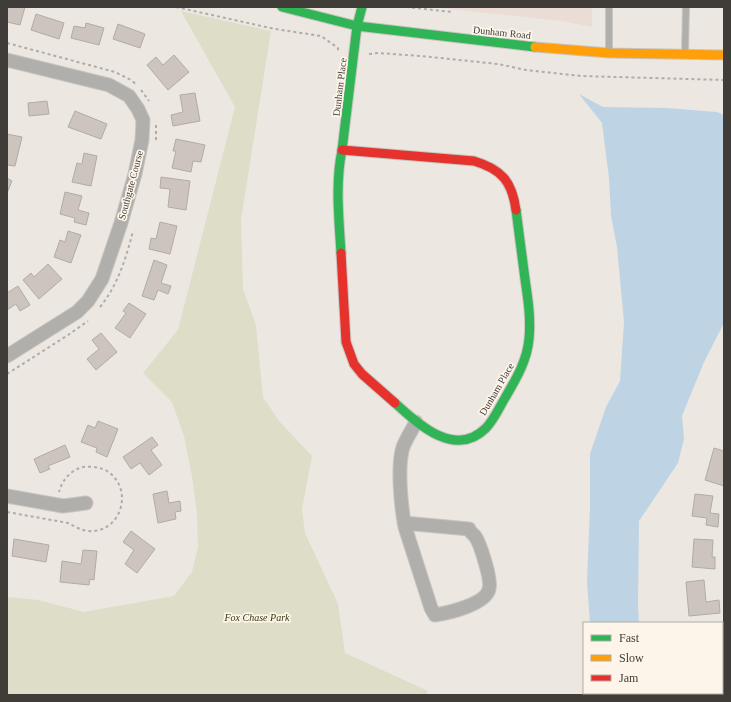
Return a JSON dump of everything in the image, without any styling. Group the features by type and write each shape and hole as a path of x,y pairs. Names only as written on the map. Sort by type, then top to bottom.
{"street":[{"name":"Dunham Road","path":"282,7 357,26 503,44 609,53 724,54"},
{"name":"Dunham Place","path":"342,150 474,161 486,164 501,172 510,184 515,201 530,318 529,341 525,360 517,378 493,419 485,429 469,439 458,440 442,438 416,422 362,374 354,364 346,342 338,191 339,164 357,26 362,7"},
{"name":"Southgate Course","path":"7,60 109,85 129,96 138,109 143,120 142,140 134,174 121,223 102,279 88,301 77,312 7,356"},
{"path":"404,523 462,527 469,529 475,537 489,574 490,589 481,601 448,613 435,614 431,608 404,523 402,508 401,459 403,446 416,422"},
{"path":"7,496 63,506 86,503"}],"lane":[{"path":"609,7 609,53"},
{"path":"685,54 686,7"}],"path":[{"path":"176,7 275,29 321,36 338,48 338,54 353,56 378,53 398,54 498,64 526,70 581,76 724,80"},
{"path":"406,7 452,12"},
{"path":"7,43 109,70 138,85 150,103"},
{"path":"155,119 157,125 155,144"},
{"path":"97,311 109,296 119,276 134,226"},
{"path":"7,374 68,335 89,319"}],"shaded area":[{"path":"431,7 592,7 592,27 562,21"}],"green space":[{"name":"Fox Chase Park","path":"181,11 271,31 241,219 243,289 256,325 263,397 279,421 312,456 302,509 305,533 338,604 345,653 428,691 426,695 7,695 7,597 38,600 84,612 174,596 192,572 198,547 197,514 192,476 184,436 172,402 143,373 178,330 235,107"}],"water":[{"path":"579,94 603,107 667,108 717,112 724,115 724,323 704,362 682,416 684,439 678,463 639,521 639,622 590,622 587,582 590,507 590,454 606,407 620,381 624,322 617,247 611,216 609,178 602,123"}],"building":[{"path":"7,7 25,7 20,25 7,22"},
{"path":"36,14 64,23 59,39 31,30"},
{"path":"86,23 104,28 99,45 71,38 74,26 85,28"},
{"path":"118,24 145,34 140,48 113,39"},
{"path":"174,55 189,72 168,90 147,65 156,57 163,65"},
{"path":"195,93 200,121 173,126 171,115 183,112 180,95"},
{"path":"47,101 49,114 29,116 28,103"},
{"path":"75,111 107,124 101,139 68,127"},
{"path":"7,134 22,137 15,166 7,165"},
{"path":"176,139 205,145 201,162 193,161 191,172 172,168 176,151 173,151"},
{"path":"84,153 97,156 91,186 72,182 77,163 82,164"},
{"path":"161,177 190,181 186,210 168,207 170,189 160,188"},
{"path":"7,178 12,181 7,193"},
{"path":"65,192 82,196 78,210 89,213 86,225 74,222 75,218 60,214"},
{"path":"160,222 177,226 170,254 149,249 151,238 156,239"},
{"path":"68,231 81,235 71,263 54,257 60,240 65,242"},
{"path":"154,260 167,265 161,283 171,286 168,294 158,290 154,300 142,296"},
{"path":"48,264 62,279 39,299 23,280 31,273 34,277"},
{"path":"18,286 30,305 20,311 16,304 7,310 7,293"},
{"path":"129,303 146,314 130,338 115,328 126,313 123,311"},
{"path":"101,333 117,352 96,370 87,359 99,349 92,340"},
{"path":"98,421 118,429 107,457 96,452 97,448 81,442 88,425 95,428"},
{"path":"152,437 158,445 151,450 162,465 149,475 140,463 131,469 123,457"},
{"path":"65,445 70,457 48,466 50,469 40,473 34,459"},
{"path":"714,448 724,451 724,486 705,480"},
{"path":"167,491 169,503 180,501 181,511 175,512 176,519 158,523 153,494"},
{"path":"695,494 713,496 710,513 719,514 718,527 706,525 707,518 692,516"},
{"path":"131,531 155,549 137,573 125,564 134,550 123,542"},
{"path":"14,539 49,545 46,562 12,556"},
{"path":"694,539 713,540 712,557 715,557 715,569 692,567"},
{"path":"83,550 97,551 94,580 90,579 89,585 60,582 62,561 81,564"},
{"path":"704,580 706,602 719,600 720,613 689,616 686,582"},
{"path":"724,683 724,695 717,695 723,694"}],"traffic: fast":[{"path":"282,7 357,26 535,47"},
{"path":"341,253 338,202 340,163 357,26 362,7"},
{"path":"395,403 426,428 438,435 450,439 462,440 474,437 486,428 494,418 520,370 526,355 529,339 529,309 516,210"}],"traffic: slow":[{"path":"535,47 609,53 724,55"}],"traffic: jam":[{"path":"342,150 474,161 483,164 498,172 504,178 512,191 516,210"},
{"path":"341,253 346,342 354,364 362,374 395,403"}]}
